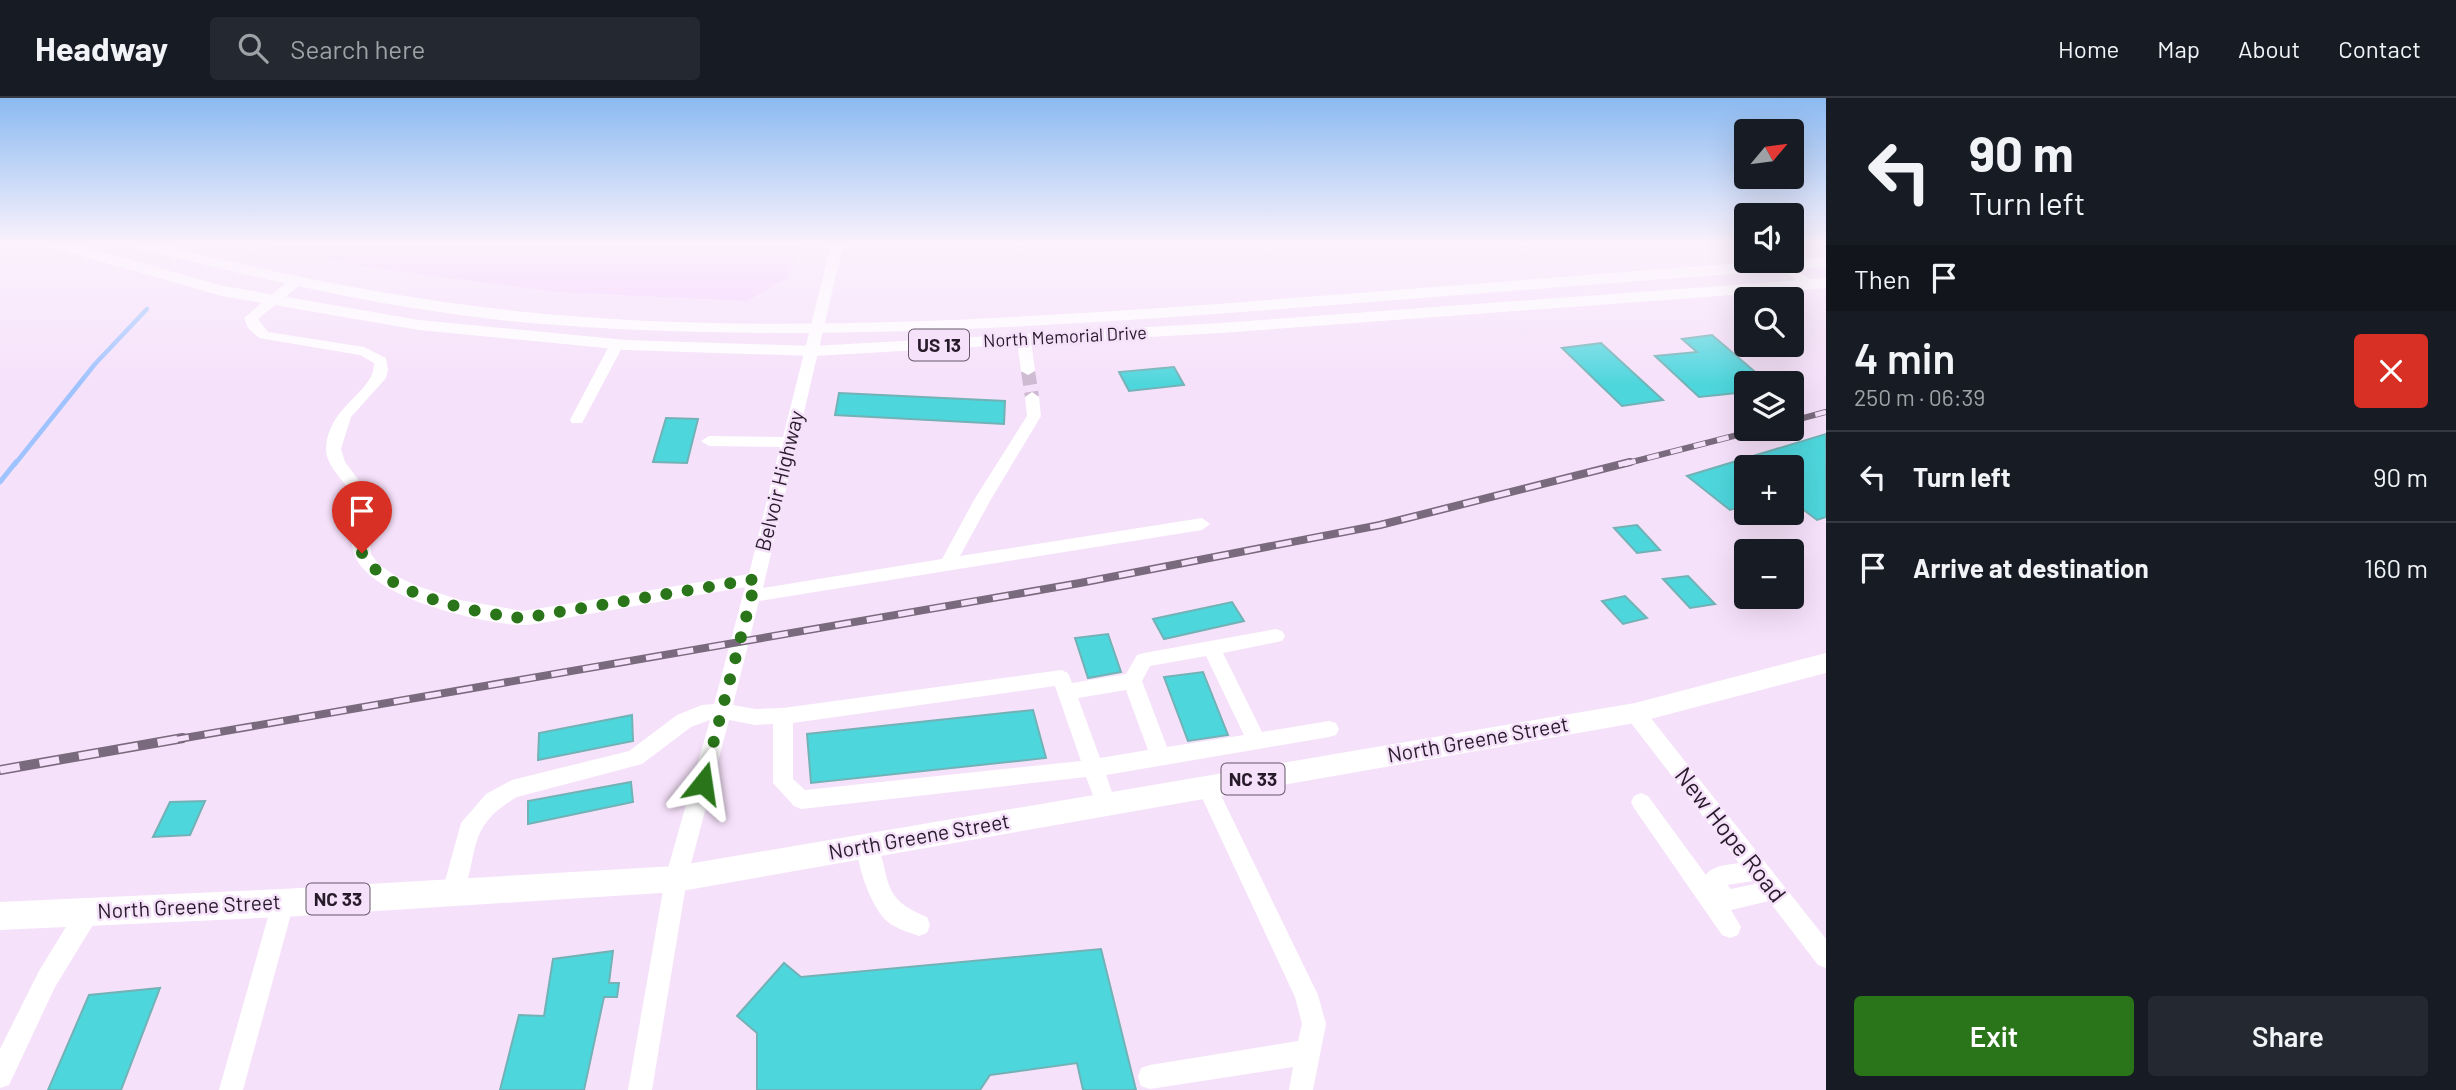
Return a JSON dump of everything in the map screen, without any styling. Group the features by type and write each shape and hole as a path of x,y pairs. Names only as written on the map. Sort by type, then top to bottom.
{"main road":[{"name":"North Memorial Drive","path":"224,291 419,325 617,344 813,351 1220,328 1718,291"},
{"name":"North Memorial Drive","path":"348,291 499,314 763,330 1028,323 1426,291"},
{"name":"North Greene Street","path":"0,916 283,903 676,879 1635,713 1826,663"}],"street":[{"path":"283,291 251,318 253,325 264,335 364,351 381,361 383,369 379,380 345,415 334,445 340,469 358,492 362,553 368,565 380,574 449,606 523,618 754,587 947,565 1202,524"},
{"name":"Belvoir Highway","path":"640,1090 676,879 754,587 827,291"},
{"path":"1024,340 1028,371"},
{"path":"577,420 617,344"},
{"path":"947,565 982,500 1034,416 1032,397"},
{"path":"709,441 790,442"},
{"path":"1132,681 1144,660 1276,636"},
{"path":"1211,648 1257,741"},
{"path":"453,892 471,823 493,800 512,789 635,758 684,721 702,713 722,711 755,717 783,716 1061,678 1106,804"},
{"path":"1066,692 1132,681"},
{"path":"1132,681 1161,757"},
{"name":"New Hope Road","path":"1635,713 1826,957"},
{"path":"783,716 783,783 801,800 1093,768 1329,729"},
{"path":"1207,787 1306,995 1314,1024 1301,1090"},
{"path":"1641,802 1706,887 1730,927"},
{"path":"867,846 886,909 900,920 919,925"},
{"path":"1706,887 1717,877 1758,870"},
{"path":"1706,887 1728,900 1773,890"},
{"path":"231,1090 283,903"},
{"path":"0,1076 47,979 88,912"},
{"path":"1150,1077 1309,1052"}],"shaded area":[{"path":"553,291 764,291 747,301"}],"building":[{"path":"1712,335 1734,354 1734,357 1738,357 1754,371 1734,371 1734,393 1699,397 1655,356 1697,352 1682,339"},
{"path":"1601,343 1663,400 1622,406 1562,348"},
{"path":"1174,367 1184,385 1129,391 1119,372"},
{"path":"839,393 1005,401 1004,424 835,415"},
{"path":"666,418 698,419 687,463 653,462"},
{"path":"1826,434 1826,517 1817,520 1804,510 1804,455 1756,455"},
{"path":"1734,462 1734,509 1730,510 1687,476"},
{"path":"1637,525 1660,550 1637,553 1614,528"},
{"path":"1688,576 1715,604 1690,608 1663,579"},
{"path":"1625,596 1647,618 1623,624 1602,601"},
{"path":"1232,602 1244,621 1164,639 1153,619"},
{"path":"1108,634 1121,672 1088,678 1075,638"},
{"path":"1203,672 1228,735 1188,741 1164,677"},
{"path":"1033,710 1046,758 811,783 807,734"},
{"path":"632,715 633,741 538,760 539,733"},
{"path":"631,782 633,802 528,824 528,801"},
{"path":"205,801 190,835 153,837 170,802"},
{"path":"1101,949 1136,1090 1083,1090 1077,1063 990,1075 980,1090 757,1090 757,1033 737,1016 784,963 801,977"},
{"path":"613,951 609,983 619,983 617,997 604,997 584,1090 500,1090 519,1015 544,1016 553,959"},
{"path":"160,988 121,1090 48,1090 89,995"}],"waterway":[{"path":"15,464 95,364 147,309"},
{"path":"0,482 16,462"}],"tunnel":[{"path":"1028,371 1032,397"}],"railway":[{"path":"1804,418 1826,412"},
{"path":"1624,464 1734,436"},
{"path":"173,740 1080,583 1380,525 1630,462"},
{"path":"0,770 183,738"}],"route":[{"path":"362,553 368,565 380,574 449,606 523,618 756,579 703,783"}]}
